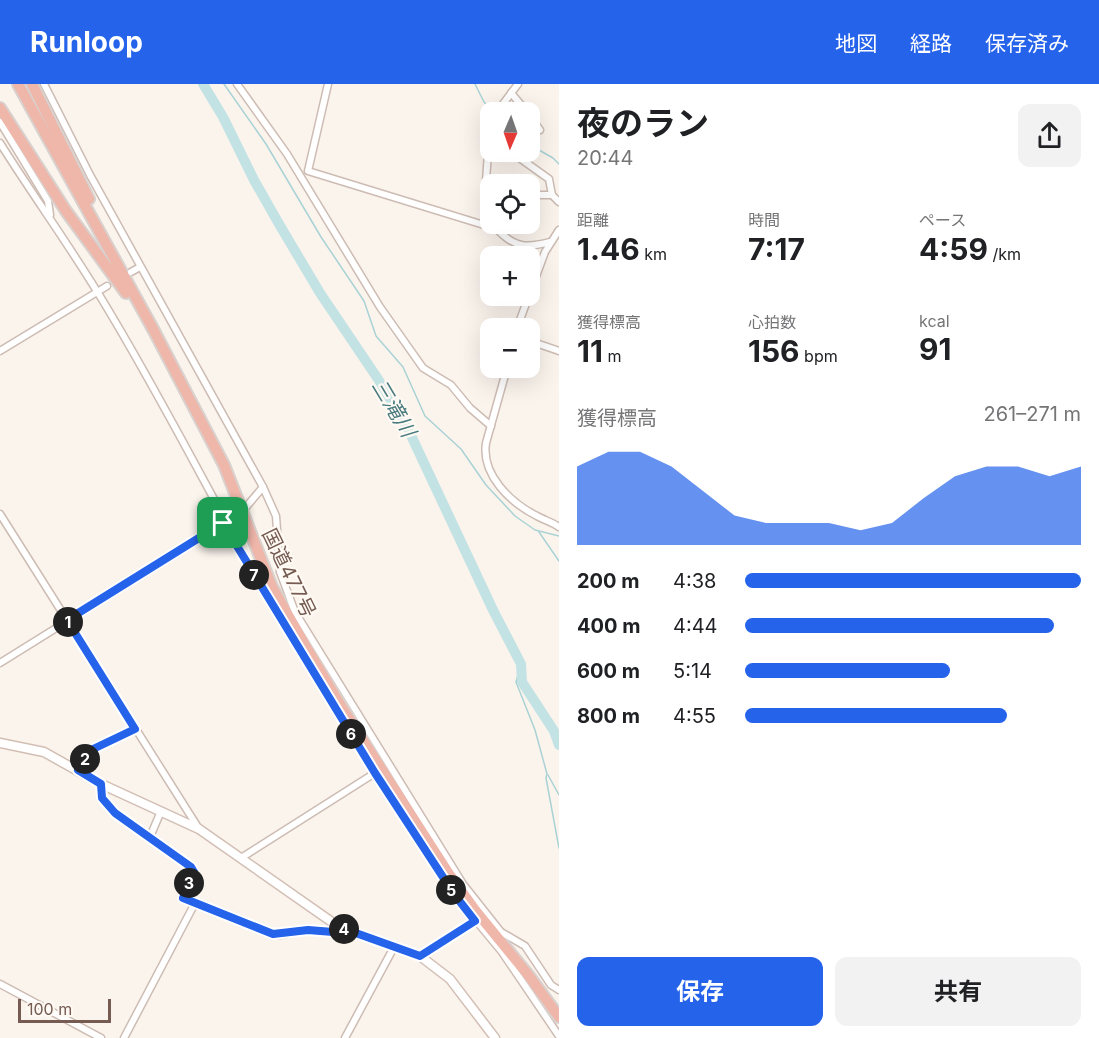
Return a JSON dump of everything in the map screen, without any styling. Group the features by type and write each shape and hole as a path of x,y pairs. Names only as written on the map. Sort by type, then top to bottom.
{"highway":[{"name":"国道477号","path":"18,84 153,329 224,465 272,587 378,771 455,883 559,1017"},
{"path":"32,84 146,310 153,329"},
{"path":"0,108 66,211 131,300 177,374"}],"street":[{"path":"44,84 90,175 263,487 276,516 280,572 295,612 463,884 501,932 525,946 551,985 559,990"},
{"path":"237,84 287,154 389,322 423,368 451,385 470,408 491,426"},
{"path":"328,84 308,171 497,229 504,238 524,247 550,242"},
{"path":"504,102 518,84"},
{"path":"511,93 518,102"},
{"path":"0,122 48,201 50,216"},
{"path":"0,143 50,216 97,291 215,501 216,510 223,523 454,894 502,952 559,1036"},
{"path":"526,162 549,179 552,195 559,202"},
{"path":"540,195 552,195"},
{"path":"521,318 550,242 559,230"},
{"path":"131,272 140,267"},
{"path":"0,351 107,286"},
{"path":"540,344 559,351"},
{"path":"504,378 484,451 488,471 522,507 559,526"},
{"path":"0,663 241,513 263,487"},
{"path":"0,514 199,830"},
{"path":"78,770 91,750 135,729"},
{"path":"0,743 44,752 101,784 199,830 339,927 420,956 450,979 495,1038"},
{"path":"242,858 378,771"},
{"path":"101,784 102,798 115,813 191,867 194,872 183,898 273,934 308,930 333,932 339,927"},
{"path":"150,837 161,811"},
{"path":"124,1038 195,903"},
{"path":"420,956 475,921"},
{"path":"345,1038 394,947"},
{"path":"0,984 101,1038"}],"waterway":[{"name":"三滝川","path":"203,84 223,117 279,224 320,293 378,379 408,429 493,610 521,664 522,682 554,731 559,745"},
{"path":"224,84 266,144 321,237 364,301 376,336 403,367 425,416 461,449 486,485 515,516 535,530 559,536"},
{"path":"475,84 484,102"},
{"path":"540,151 559,164"},
{"path":"539,532 559,561"},
{"path":"521,664 516,682 535,730 547,774 559,848"},
{"path":"548,775 559,795"}],"route":[{"path":"223,523 375,773 454,894 475,921 420,956 339,927 333,932 308,930 273,934 183,898 194,872 191,867 115,813 102,798 101,784 78,770 91,750 135,729 67,620 223,523"}]}
